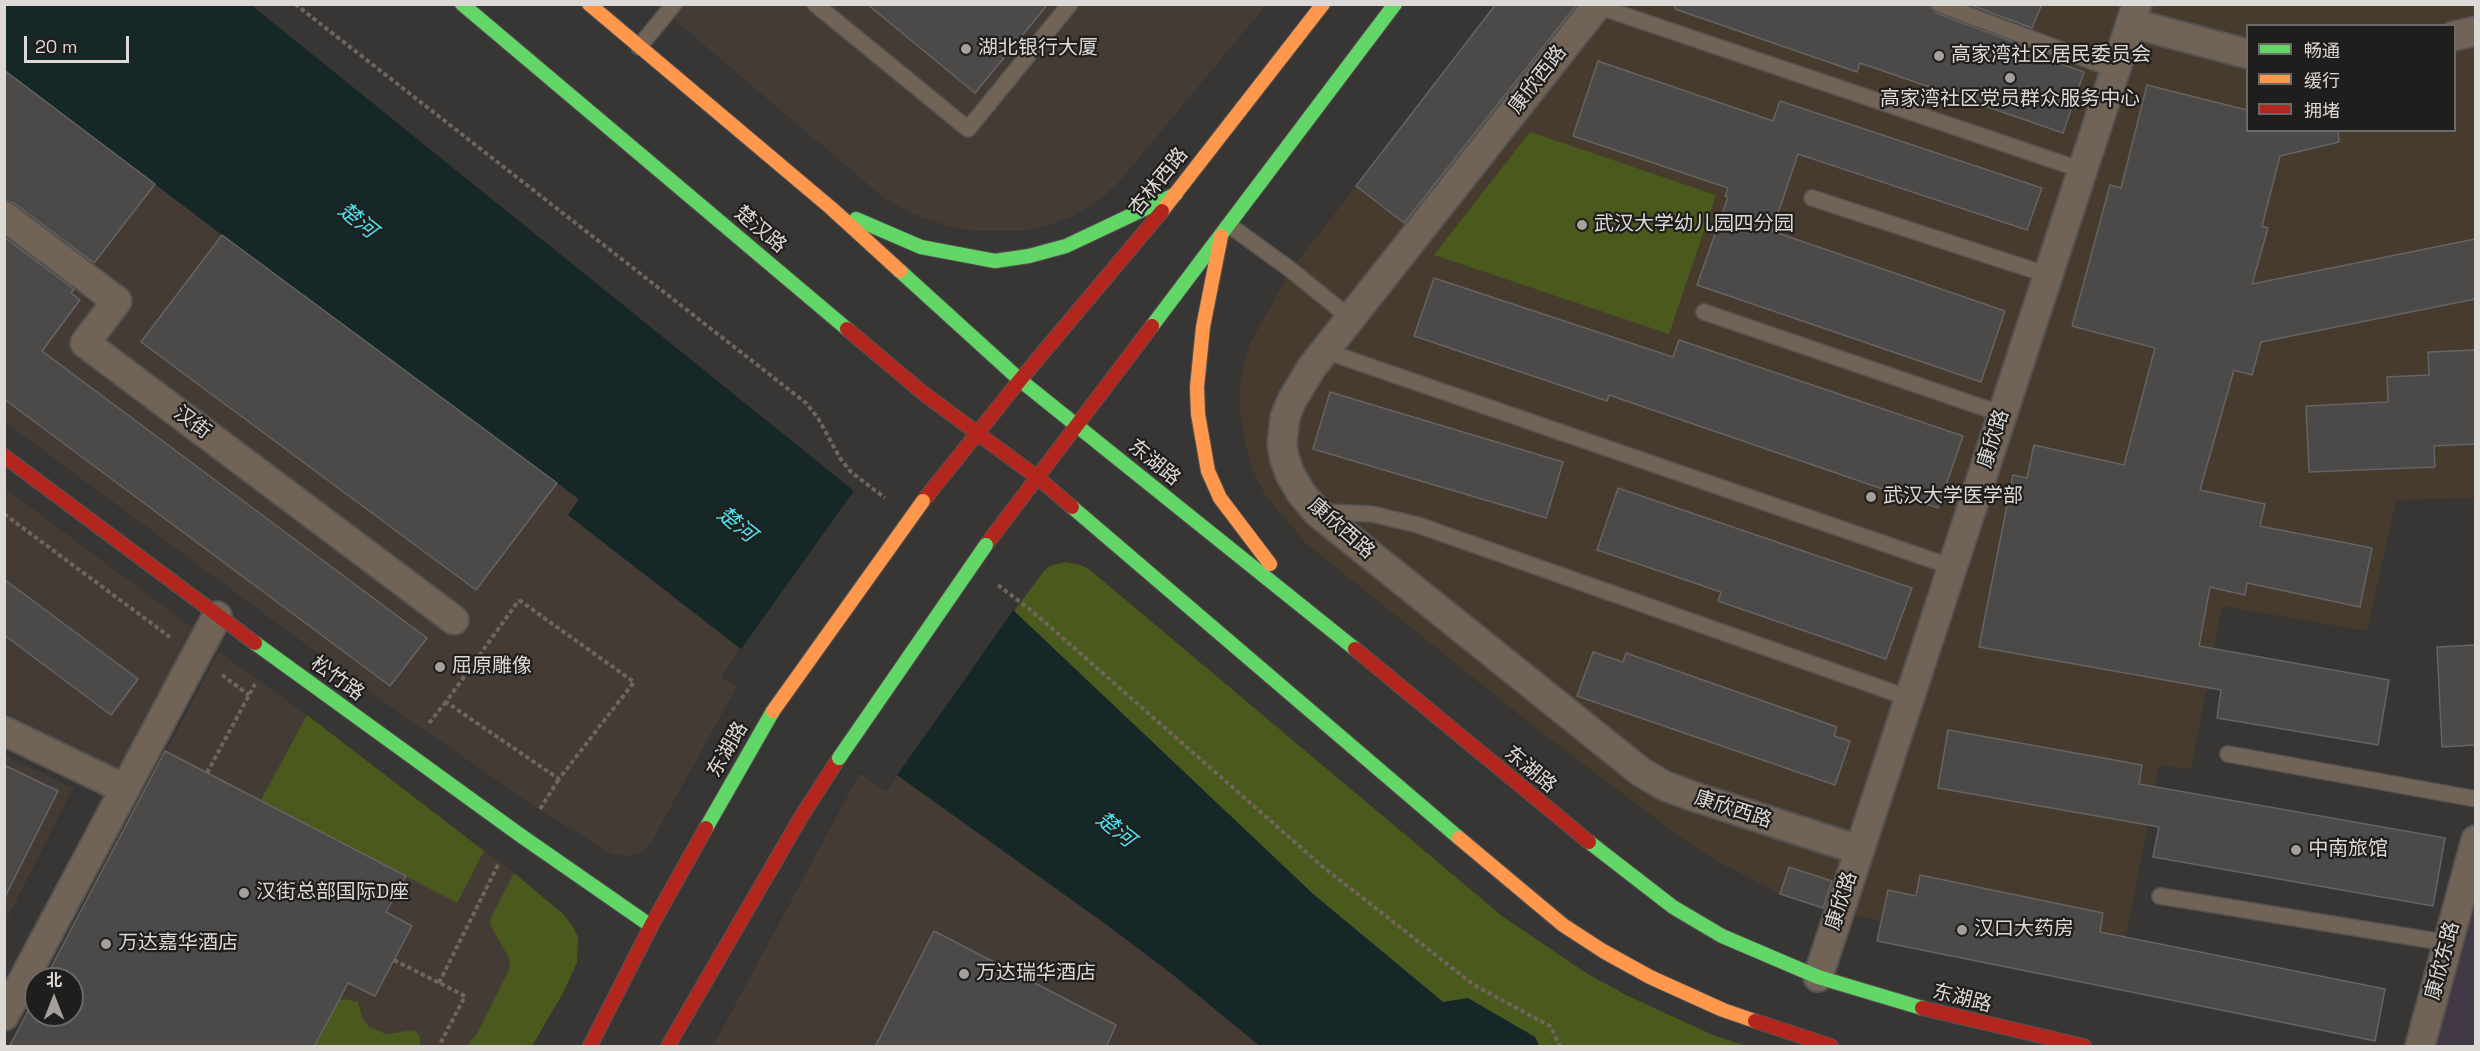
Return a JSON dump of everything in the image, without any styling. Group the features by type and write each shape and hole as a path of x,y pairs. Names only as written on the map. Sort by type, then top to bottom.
{"main road":[{"name":"楚汉路","path":"462,4 923,393 1038,478"},
{"path":"589,4 831,208 1020,380 1077,426"},
{"name":"杏林西路","path":"1020,380 1176,194 1323,4"},
{"path":"668,1047 795,827 839,758 986,545 1395,4"},
{"path":"831,208 921,247 995,261 1066,246 1176,194"},
{"path":"1225,231 1203,327 1197,387 1198,414 1208,471 1220,498 1256,548 1330,630"},
{"name":"东湖路","path":"590,1047 651,926 773,711 923,501 1020,380"},
{"name":"东湖路","path":"1077,426 1552,813 1673,907 1722,936 1818,977 1905,1004 2084,1047"},
{"name":"松竹路","path":"4,456 217,616 520,835 651,926"},
{"path":"1038,478 1522,892 1563,924 1603,951 1661,982 1724,1010 1832,1047"}],"street":[{"name":"康欣西路","path":"1597,5 1350,318 1292,400 1282,429 1282,445 1290,474 1301,493 1317,512 1641,772 1665,786 1692,796 1859,850"},
{"name":"康欣路","path":"1818,977 2134,14"},
{"path":"2134,14 2246,54"},
{"path":"2456,36 2475,31"},
{"name":"汉街","path":"4,216 117,301 85,343 454,620"},
{"path":"4,1016 217,616"},
{"path":"4,731 125,789"},
{"name":"康欣东路","path":"2420,1047 2475,840"}],"lane":[{"path":"639,47 674,4"},
{"path":"815,4 968,129 1070,4"},
{"path":"1939,4 2115,70"},
{"path":"1597,5 2082,170"},
{"path":"1812,198 2048,275"},
{"path":"1225,231 1291,270 1350,318"},
{"path":"1704,312 2002,414"},
{"path":"1325,351 1952,567"},
{"path":"1317,512 1372,514 1418,525 1909,698"},
{"path":"2228,754 2475,799"},
{"path":"2160,896 2448,943"}],"path":[{"path":"295,4 806,404 818,418 840,459 851,472 887,500"},
{"path":"4,514 249,695"},
{"path":"996,583 1032,611 1323,867 1474,985 1550,1026 1560,1047"},
{"path":"429,723 519,600 634,682 559,779 540,810"},
{"path":"207,773 257,680"},
{"path":"446,702 559,779"},
{"path":"439,983 501,857"},
{"path":"394,960 465,996 439,1047"}],"shaded area":[{"path":"657,5 1266,5 1117,184 1096,203 1073,216 1049,225 1023,231 975,231 952,227 914,214 884,198"},
{"name":"武汉大学医学部","path":"1496,5 2475,5 2475,498 2396,500 2367,631 2222,606 2191,769 2159,765 2116,989 1877,941 1881,921 1839,912 1780,894 1719,862 1676,834 1532,725 1306,543 1265,495 1253,471 1246,446 1240,409 1240,385 1244,362 1252,340 1291,270"},
{"path":"4,70 579,500 568,515 741,649 722,676 737,686 653,839 643,851 629,856 612,854 540,810 381,700 5,422"},
{"path":"4,488 194,629 120,770 5,713"},
{"path":"219,652 307,715 514,873 563,914 572,925 579,945 574,971 532,1046 9,1046 24,1018 24,1027 84,1027 84,967 51,967"},
{"path":"5,755 73,788 5,923"},
{"path":"860,773 886,790 897,775 1107,925 1172,974 1260,1046 713,1046"},
{"path":"2475,892 2475,1046 2435,1046"}],"green space":[{"path":"1530,132 1716,195 1669,334 1434,255"},
{"path":"1065,562 1081,565 1090,570 1502,916 1586,973 1626,995 1713,1035 1746,1046 1539,1046 1535,1037 1443,1002 1313,894 1014,611 1044,571 1050,566"},
{"path":"307,715 484,851 457,903 261,800"},
{"path":"514,873 563,914 572,925 578,937 577,962 563,993 532,1046 467,1046 476,1035 510,968 509,958 490,920"},
{"path":"339,1000 358,1002 362,1018 369,1027 386,1034 414,1030 419,1035 421,1046 315,1046"}],"water":[{"name":"楚河","path":"4,5 251,5 854,491 1014,611 1313,894 1443,1002 1468,998 1535,1037 1539,1046 1260,1046 1172,974 1107,925 897,775 886,791 722,676 741,649 568,515 579,499 222,235 5,70"}],"pier":[{"path":"856,488 1015,608 886,791 722,676"}],"building":[{"name":"湖北银行大厦","path":"867,4 1048,4 975,93"},
{"path":"1496,4 1577,4 1404,223 1356,186"},
{"path":"1675,4 1929,4 1936,13 2025,46 2023,51 2084,72 2063,133 1860,63 1857,72 1675,9"},
{"path":"1968,4 2042,4 2032,28"},
{"path":"1598,61 1773,121 1780,101 2042,188 2027,230 1798,154 1772,231 2005,311 1981,382 1697,285 1728,197 1725,196 1728,188 1573,136"},
{"path":"4,70 155,184 94,263 14,203 4,200"},
{"path":"2147,85 2246,110 2246,132 2338,132 2339,142 2280,156 2262,226 2268,228 2252,284 2475,239 2475,299 2261,342 2252,375 2234,370 2200,490 2265,504 2260,526 2372,548 2360,607 2247,583 2245,595 2210,587 2199,646 2389,680 2378,745 2217,718 2221,690 1979,647 2013,475 2027,478 2034,445 2124,465 2155,348 2072,326 2110,185 2121,188"},
{"path":"222,235 557,483 476,590 141,342"},
{"path":"4,237 74,289 71,293 80,300 42,351 427,638 390,686 4,399"},
{"path":"1434,278 1673,357 1679,340 1963,436 1938,508 1609,395 1607,401 1414,336"},
{"path":"2475,350 2475,444 2434,446 2435,467 2309,472 2306,406 2388,402 2387,377 2429,375 2428,352"},
{"path":"1330,392 1563,462 1546,518 1313,449"},
{"path":"1618,488 1912,588 1886,659 1718,601 1721,592 1597,550"},
{"path":"4,579 138,679 111,715 4,635"},
{"path":"2475,645 2475,745 2442,747 2437,647"},
{"path":"1593,652 1623,662 1626,653 1837,727 1834,736 1850,741 1835,785 1577,696"},
{"path":"1948,730 2142,765 2139,784 2445,838 2433,906 2153,857 2159,827 1938,788"},
{"name":"汉街总部国际D座","path":"165,751 406,876 386,912 412,926 375,996 348,983 314,1047 9,1047 24,1019 24,1027 84,1027 84,967 51,967"},
{"path":"4,765 58,791 4,899"},
{"path":"1789,867 1832,881 1823,908 1780,894"},
{"path":"1920,875 2103,913 2100,932 2385,989 2375,1041 1877,941 1888,890 1916,896"},
{"name":"万达瑞华酒店","path":"934,931 1116,1025 1106,1047 875,1047"}],"traffic: fast":[{"path":"462,4 847,329"},
{"path":"1152,326 1395,4"},
{"path":"856,219 921,247 995,261 1029,256 1066,246 1176,194"},
{"path":"900,271 1020,380 1355,649"},
{"path":"1072,507 1459,838"},
{"path":"839,758 986,545"},
{"path":"255,643 520,835 651,926"},
{"path":"706,828 773,711"},
{"path":"1589,842 1673,907 1722,936 1818,977 1922,1008"}],"traffic: slow":[{"path":"589,4 831,208 900,271"},
{"path":"1162,211 1323,4"},
{"path":"1221,236 1203,327 1197,387 1198,414 1208,471 1220,498 1270,564"},
{"path":"773,711 923,501"},
{"path":"1459,838 1563,925 1603,951 1650,977 1723,1010 1755,1021"}],"traffic: jam":[{"path":"923,501 1020,380 1162,211"},
{"path":"986,545 1152,326"},
{"path":"847,329 923,393 1038,478 1072,507"},
{"path":"4,456 255,643"},
{"path":"1355,649 1589,842"},
{"path":"668,1046 801,817 839,758"},
{"path":"590,1046 651,926 706,828"},
{"path":"1922,1008 2084,1046"},
{"path":"1755,1021 1831,1046"}],"place":[{"name":"湖北银行大厦","path":"966,49"},
{"name":"高家湾社区居民委员会","path":"1939,56"},
{"name":"高家湾社区党员群众服务中心","path":"2010,78"},
{"name":"武汉大学幼儿园四分园","path":"1582,225"},
{"name":"武汉大学医学部","path":"1871,497"},
{"name":"屈原雕像","path":"440,667"},
{"name":"中南旅馆","path":"2296,850"},
{"name":"汉街总部国际D座","path":"244,893"},
{"name":"汉口大药房","path":"1962,930"},
{"name":"万达嘉华酒店","path":"106,944"},
{"name":"万达瑞华酒店","path":"964,974"}]}
